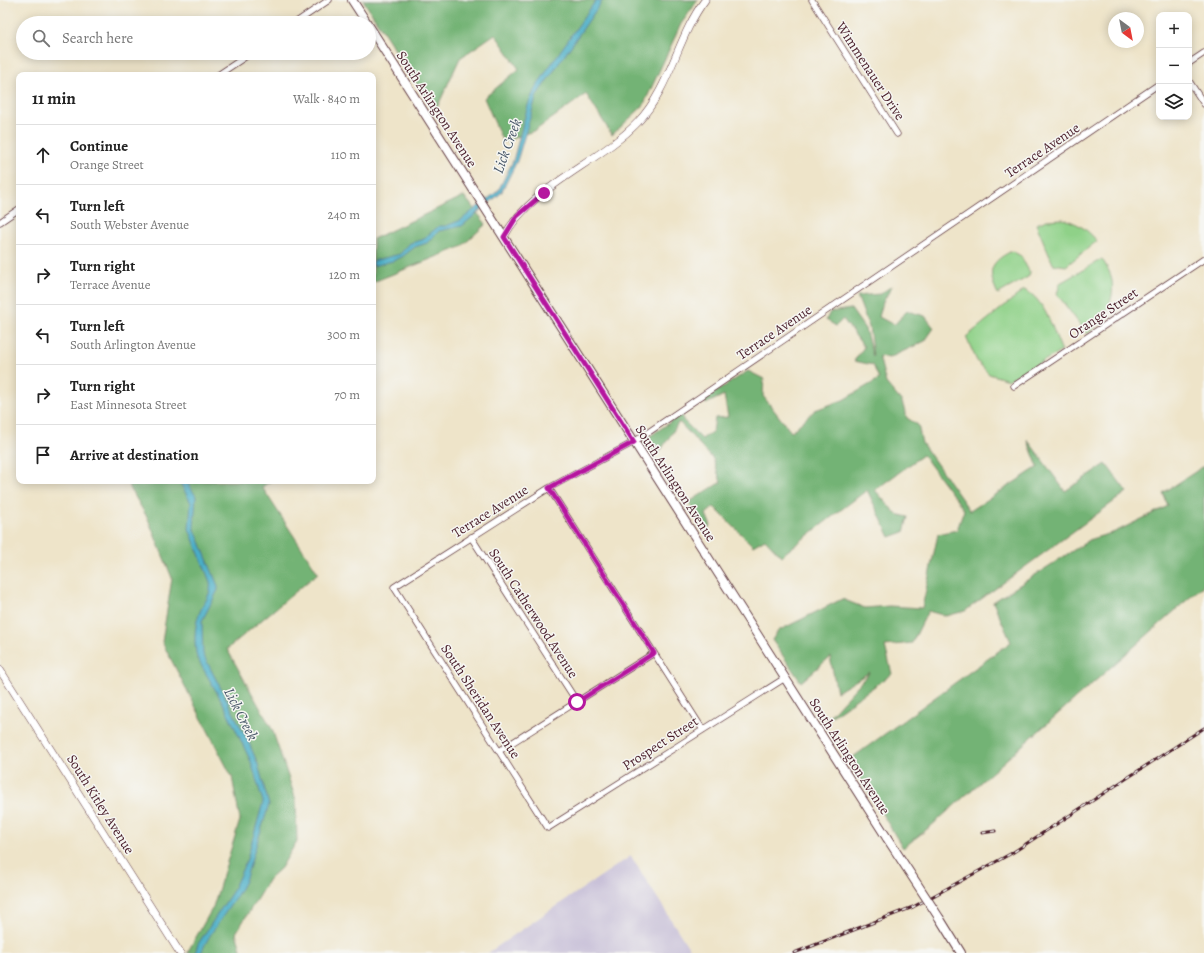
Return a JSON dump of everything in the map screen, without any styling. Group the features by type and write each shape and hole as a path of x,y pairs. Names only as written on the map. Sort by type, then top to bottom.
{"main road":[{"path":"352,0 362,16"},
{"name":"South Arlington Avenue","path":"376,37 961,953"}],"street":[{"path":"305,16 329,0"},
{"path":"504,237 517,216 526,207 621,138 638,122 662,89 693,19 705,0"},
{"name":"Wimmenauer Drive","path":"812,0 897,134"},
{"path":"1192,61 1204,53"},
{"path":"222,72 240,60"},
{"path":"1191,84 1204,104"},
{"name":"Terrace Avenue","path":"394,587 549,488 634,442 1156,86"},
{"path":"0,222 16,211"},
{"name":"Orange Street","path":"1014,386 1204,260"},
{"path":"549,488 703,730"},
{"name":"South Catherwood Avenue","path":"472,537 577,702"},
{"name":"South Sheridan Avenue","path":"394,587 548,828"},
{"path":"499,751 654,653"},
{"name":"South Kitley Avenue","path":"0,670 180,953"},
{"name":"Prospect Street","path":"548,828 785,678"}],"shaded area":[{"path":"631,856 692,953 488,953 546,913"}],"green space":[{"path":"363,0 698,0 681,24 643,106 612,135 586,94 536,130 503,142 484,98 519,69 495,34 460,58 435,112 376,20 376,16 373,16"},
{"path":"464,196 486,224 461,247 376,281 376,238"},
{"path":"1063,219 1082,227 1097,241 1066,266 1053,264 1036,224 1047,220"},
{"path":"1012,251 1021,256 1030,273 1028,277 998,294 992,280 992,268 999,259"},
{"path":"1102,259 1111,276 1111,301 1104,316 1087,334 1057,294 1060,283"},
{"path":"892,286 883,302 879,317 894,325 907,311 925,316 934,328 925,341 889,358 879,356 886,383 902,402 907,418 918,425 922,443 970,511 1038,467 1027,439 1065,491 1106,464 1127,492 965,611 946,616 928,611 912,643 885,646 892,674 825,721 870,672 837,692 830,657 801,682 772,640 778,631 842,599 865,608 889,606 922,608 938,534 957,530 964,510 923,455 875,490 896,514 908,517 904,532 890,537 867,490 781,556 765,539 753,546 714,507 706,514 711,526 704,530 689,502 721,482 713,459 679,422 661,450 654,456 643,441 682,414 683,420 702,439 713,431 715,418 728,417 724,395 706,404 703,400 748,371 764,379 763,396 791,432 815,410 843,400 879,379 873,365 854,361 864,347 843,319 836,326 826,320 830,312 851,309 865,329 873,356 869,327 857,296 880,294"},
{"path":"1024,290 1038,300 1048,316 1062,351 1008,380 989,374 977,361 966,337"},
{"path":"1204,466 1204,585 931,826 903,848 849,760 1011,642 993,602 1091,539 1115,532 1168,506 1163,493"},
{"path":"128,484 266,484 262,487 318,573 227,649 272,729 296,800 297,841 281,868 269,879 236,933 242,953 187,953 213,907 240,820 232,777 162,642 172,578 148,519"}],"water":[{"name":"Lick Creek","path":"596,0 603,0 537,95 517,161 501,193 462,226 439,231 427,243 415,247 402,257 376,265 376,260 400,254 410,243 422,240 439,226 446,226 461,220 498,191 513,161 528,105 534,91"},
{"name":"Lick Creek","path":"181,484 188,484 196,496 194,527 218,586 218,590 202,621 203,654 249,743 258,764 269,805 245,881 235,899 211,934 201,953 195,953 198,944 232,892 247,859 263,802 251,762 224,705 197,658 195,648 195,630 199,614 210,591 210,582 189,529 191,503"}],"railway":[{"path":"794,953 913,907 1012,853 1204,728"},
{"path":"982,833 995,831"}],"route":[{"path":"544,193 517,216 508,228 504,237 634,442 549,488 654,653 577,702"}]}
